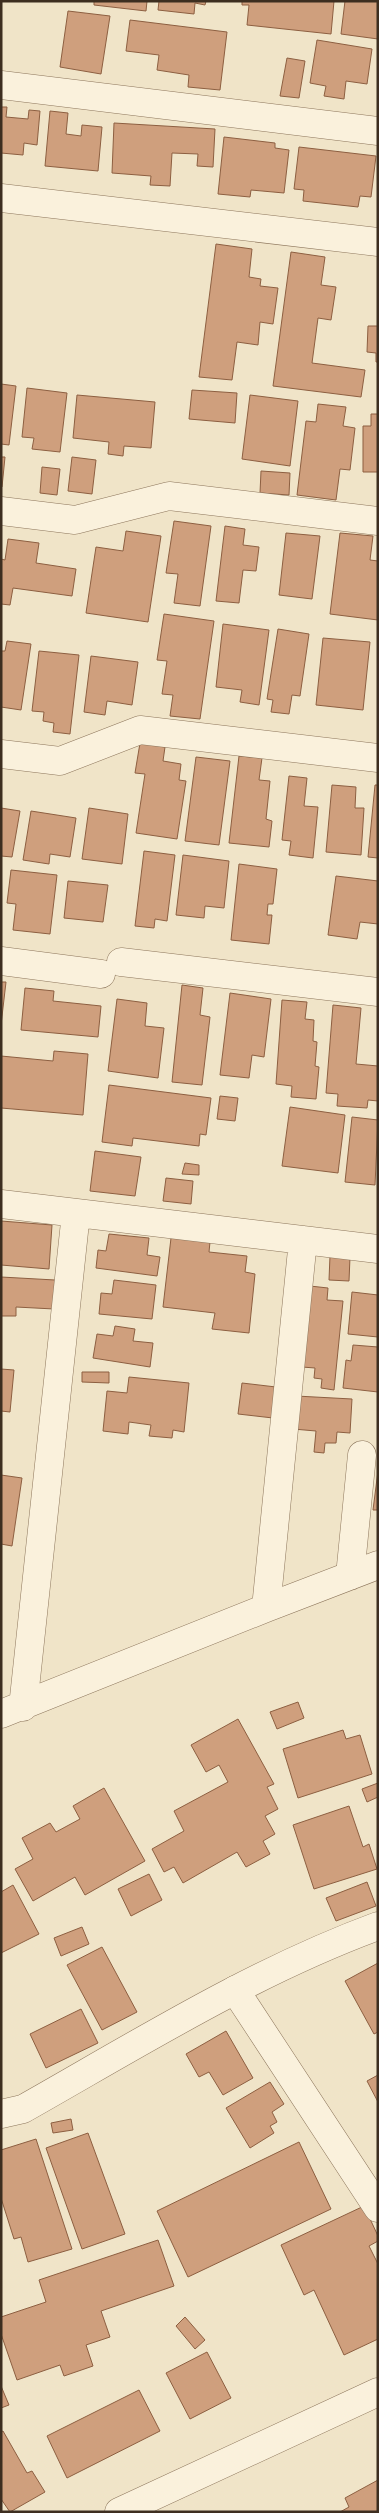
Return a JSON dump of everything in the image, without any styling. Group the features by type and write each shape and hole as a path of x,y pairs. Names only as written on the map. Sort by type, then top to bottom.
{"street":[{"path":"1,84 378,131"},
{"path":"1,198 378,242"},
{"path":"1,511 75,520 169,496 378,521"},
{"path":"1,754 60,761 140,730 378,758"},
{"path":"1,961 111,968 378,992"},
{"path":"1,1204 378,1249"},
{"path":"76,1213 12,1711 266,1608 378,1566"},
{"path":"266,1608 303,1240"},
{"path":"350,1576 362,1456"},
{"path":"1,2114 22,2109 235,1990 378,1926"},
{"path":"235,1990 378,2208"},
{"path":"119,2512 378,2392"}],"building":[{"path":"94,1 147,1 146,11 94,5"},
{"path":"159,1 206,1 205,5 195,3 194,14 158,10"},
{"path":"242,1 334,1 331,34 247,25 249,5 242,5"},
{"path":"345,1 378,1 378,39 341,34"},
{"path":"68,11 110,16 101,74 60,67"},
{"path":"130,20 227,32 220,90 188,87 189,75 157,70 159,55 126,51"},
{"path":"317,40 372,49 367,84 346,81 344,99 324,96 326,86 310,83"},
{"path":"287,58 305,61 299,98 280,96"},
{"path":"1,107 7,107 6,117 28,119 29,110 40,111 37,145 24,143 23,155 1,153"},
{"path":"50,111 68,113 66,134 81,136 82,125 102,127 98,171 45,166"},
{"path":"114,123 215,129 213,167 197,166 198,154 172,153 170,186 150,185 151,176 112,173"},
{"path":"224,137 275,143 275,148 289,150 284,193 251,190 250,197 218,194"},
{"path":"299,147 376,156 371,197 360,196 358,207 303,201 304,190 294,189"},
{"path":"216,244 252,249 249,277 261,279 260,286 278,288 273,324 260,322 258,345 237,342 232,380 199,377"},
{"path":"291,252 325,257 321,285 336,287 331,320 318,318 312,363 365,370 361,397 273,386"},
{"path":"368,326 378,326 378,362 376,362 376,353 367,352"},
{"path":"1,384 16,386 9,445 1,444"},
{"path":"27,388 67,393 60,452 32,449 34,438 22,437"},
{"path":"192,390 237,393 235,423 189,419"},
{"path":"77,395 155,402 151,448 124,446 123,456 108,454 109,442 73,438"},
{"path":"250,395 298,401 290,466 242,459"},
{"path":"318,404 346,407 343,426 355,428 350,470 340,469 336,500 297,495 306,421 316,422"},
{"path":"371,414 378,414 378,472 363,472 363,426 371,426"},
{"path":"1,457 5,457 2,487 1,487"},
{"path":"72,457 96,460 92,494 68,491"},
{"path":"42,467 60,469 57,495 40,493"},
{"path":"261,471 290,473 289,495 260,493"},
{"path":"174,521 211,526 200,606 174,603 178,574 166,573"},
{"path":"225,526 245,529 243,545 259,547 256,571 243,570 239,603 216,601"},
{"path":"126,531 161,536 148,622 86,613 96,547 123,551"},
{"path":"286,533 320,536 312,599 279,595"},
{"path":"340,533 373,536 370,560 378,561 378,620 330,614"},
{"path":"8,539 39,543 36,563 76,569 72,596 13,588 10,605 1,604 1,559 5,560"},
{"path":"164,614 214,621 200,719 170,716 173,695 162,694 167,661 157,660"},
{"path":"223,624 269,630 259,705 240,702 242,690 216,687"},
{"path":"278,629 309,634 300,696 292,695 289,714 271,712 273,700 267,699"},
{"path":"323,638 370,642 363,710 316,705"},
{"path":"7,641 31,644 21,710 1,707 1,651 5,651"},
{"path":"39,651 79,655 70,734 53,732 54,723 43,721 44,712 32,711"},
{"path":"91,656 138,662 132,705 107,701 105,715 84,712"},
{"path":"140,743 165,747 163,761 181,764 179,780 186,781 177,839 136,833 145,774 135,773"},
{"path":"239,756 262,758 259,780 270,781 266,819 272,821 269,847 229,843"},
{"path":"196,757 230,761 219,845 185,841"},
{"path":"289,776 307,778 304,806 318,807 313,858 289,855 291,841 282,840"},
{"path":"332,785 356,787 355,808 364,808 361,855 326,852"},
{"path":"375,785 378,785 378,858 368,857"},
{"path":"1,808 20,811 12,857 1,856"},
{"path":"89,808 128,814 122,864 82,859"},
{"path":"31,811 76,818 70,857 50,854 49,864 23,860"},
{"path":"144,851 175,855 167,921 155,919 154,928 135,926"},
{"path":"183,855 229,861 224,908 205,906 204,918 176,915"},
{"path":"239,864 277,869 273,904 268,904 267,915 272,915 269,944 231,940"},
{"path":"11,870 57,875 50,934 13,930 16,904 7,903"},
{"path":"336,876 378,881 378,924 360,922 357,939 328,935"},
{"path":"68,881 108,885 103,922 64,918"},
{"path":"1,982 6,982 1,1025"},
{"path":"182,985 203,988 200,1015 210,1017 202,1085 172,1082"},
{"path":"25,988 54,991 53,1001 101,1006 98,1037 21,1030"},
{"path":"230,993 271,999 264,1057 252,1055 249,1078 220,1075"},
{"path":"117,999 147,1003 145,1026 164,1028 158,1078 108,1071"},
{"path":"282,1000 307,1002 305,1019 314,1020 313,1041 317,1042 315,1066 319,1067 316,1099 291,1097 292,1086 276,1084"},
{"path":"333,1005 361,1008 356,1064 378,1066 378,1101 368,1100 367,1108 337,1106 338,1094 326,1093"},
{"path":"54,1051 88,1054 83,1115 1,1108 1,1056 53,1061"},
{"path":"109,1085 211,1098 206,1135 200,1134 199,1146 133,1138 132,1146 102,1142"},
{"path":"220,1096 238,1098 235,1121 217,1119"},
{"path":"290,1107 345,1115 338,1173 282,1166"},
{"path":"352,1117 378,1120 375,1185 345,1182"},
{"path":"95,1151 141,1157 135,1196 90,1191"},
{"path":"185,1163 199,1165 199,1175 182,1174"},
{"path":"166,1178 193,1181 191,1204 163,1201"},
{"path":"1,1221 52,1225 49,1269 1,1265"},
{"path":"109,1234 149,1238 147,1255 160,1257 157,1276 96,1268 98,1250 106,1251"},
{"path":"171,1238 210,1242 209,1252 247,1256 245,1272 255,1274 249,1333 212,1329 215,1313 163,1307"},
{"path":"330,1256 350,1257 349,1281 329,1280"},
{"path":"1,1277 55,1280 54,1309 16,1307 16,1316 1,1316"},
{"path":"114,1280 156,1285 152,1319 99,1314 101,1293 112,1294"},
{"path":"310,1286 328,1288 327,1300 343,1301 334,1390 321,1388 322,1379 314,1378 315,1368 302,1367"},
{"path":"352,1292 378,1295 378,1337 348,1334"},
{"path":"115,1326 135,1329 133,1341 153,1343 150,1367 93,1358 97,1334 113,1336"},
{"path":"353,1345 378,1347 378,1392 343,1388 346,1360 351,1361"},
{"path":"1,1369 14,1370 10,1412 1,1411"},
{"path":"82,1372 109,1372 109,1383 82,1382"},
{"path":"129,1377 189,1383 184,1432 173,1430 172,1438 149,1436 151,1425 129,1422 128,1434 103,1431 107,1391 127,1393"},
{"path":"242,1383 276,1387 273,1418 238,1414"},
{"path":"296,1396 352,1399 350,1433 337,1432 336,1443 325,1443 324,1453 314,1452 316,1431 293,1429"},
{"path":"378,1471 378,1510 373,1510"},
{"path":"1,1475 22,1478 12,1546 1,1544"},
{"path":"298,1702 304,1718 277,1729 270,1712"},
{"path":"238,1719 274,1784 267,1787 278,1809 265,1816 275,1834 263,1841 270,1854 246,1867 237,1852 183,1883 174,1867 164,1872 152,1849 184,1831 174,1811 228,1782 219,1765 206,1772 191,1745"},
{"path":"343,1730 346,1739 360,1735 372,1774 298,1798 283,1749"},
{"path":"378,1783 378,1797 367,1802 362,1789"},
{"path":"104,1788 145,1861 85,1895 75,1877 33,1901 15,1869 33,1859 22,1838 50,1823 56,1832 80,1819 73,1806"},
{"path":"349,1806 363,1847 369,1844 377,1869 314,1889 293,1825"},
{"path":"149,1874 162,1900 131,1916 118,1889"},
{"path":"367,1882 376,1906 336,1921 326,1898"},
{"path":"13,1885 39,1934 1,1953 1,1892"},
{"path":"82,1927 89,1944 61,1956 54,1938"},
{"path":"102,1947 137,2012 102,2030 67,1965"},
{"path":"378,1963 378,2032 374,2034 345,1981"},
{"path":"81,2009 98,2043 46,2068 30,2034"},
{"path":"226,2031 253,2078 223,2095 209,2072 199,2077 186,2054"},
{"path":"378,2075 378,2102 367,2081"},
{"path":"270,2082 284,2104 272,2112 277,2122 270,2126 274,2133 250,2148 226,2108"},
{"path":"71,2119 73,2130 53,2133 51,2123"},
{"path":"88,2133 125,2234 82,2249 46,2148"},
{"path":"36,2139 72,2249 28,2262 21,2237 14,2239 1,2198 1,2150"},
{"path":"299,2142 331,2209 188,2277 157,2211"},
{"path":"364,2206 378,2236 378,2241 369,2246 378,2264 378,2339 344,2355 314,2290 304,2295 281,2245"},
{"path":"158,2240 174,2286 101,2311 110,2337 86,2345 93,2366 64,2376 60,2365 17,2380 1,2334 1,2317 46,2302 39,2280"},
{"path":"185,2317 205,2340 195,2349 176,2326"},
{"path":"207,2352 231,2398 190,2419 166,2373"},
{"path":"1,2386 9,2405 1,2408"},
{"path":"139,2390 160,2431 67,2478 47,2436"},
{"path":"3,2431 27,2473 32,2471 45,2492 10,2512 1,2499 1,2432"},
{"path":"378,2480 378,2512 340,2512 349,2507 345,2498"}]}
